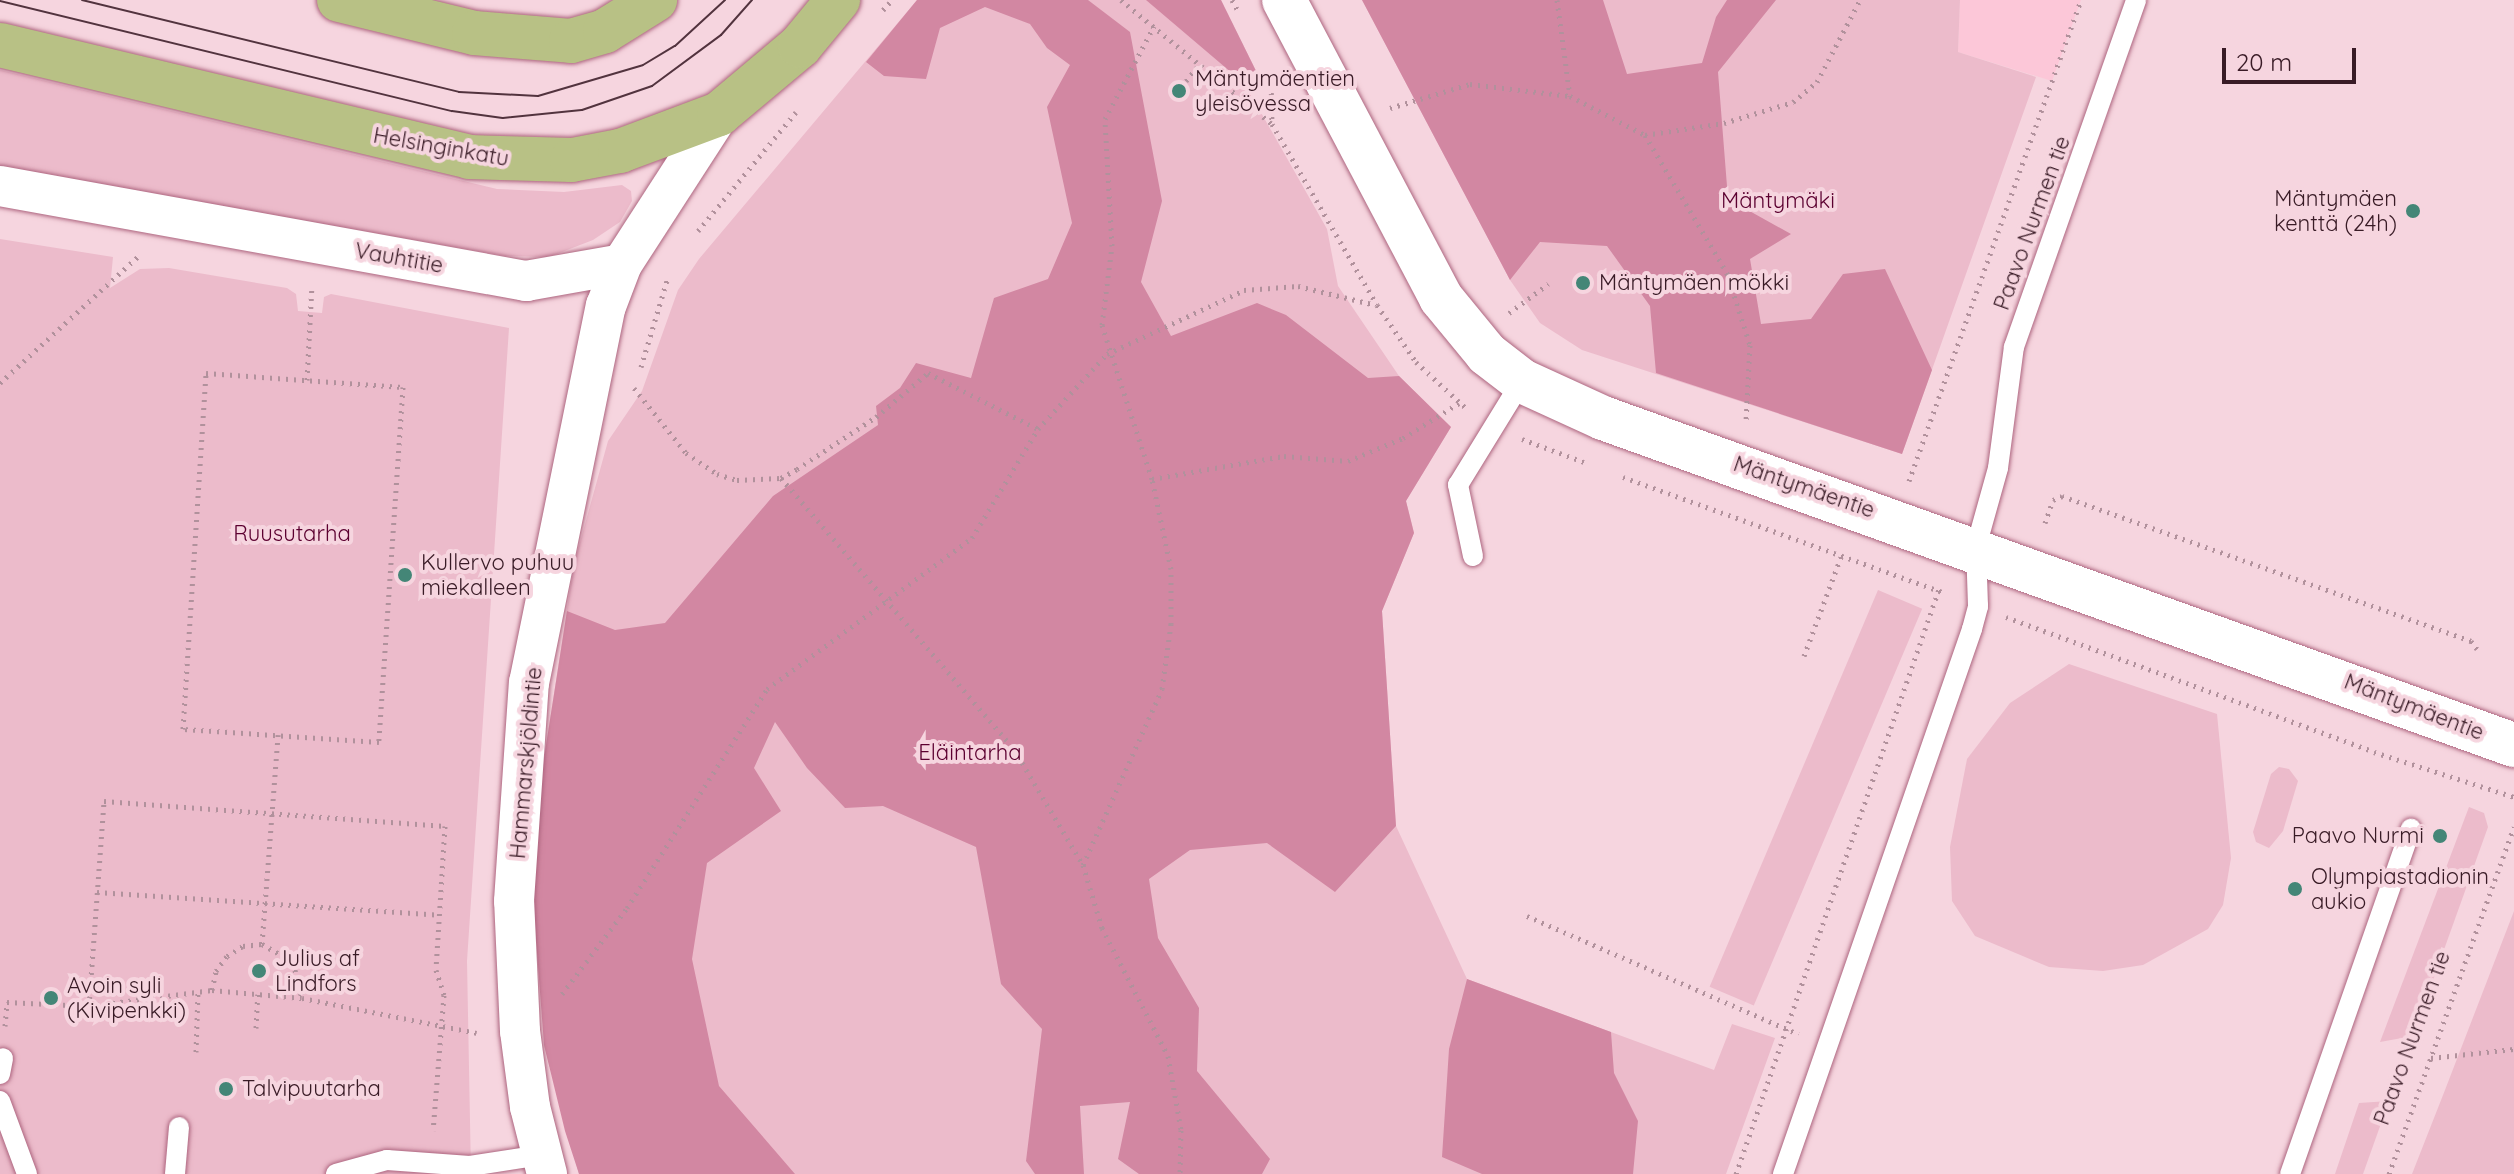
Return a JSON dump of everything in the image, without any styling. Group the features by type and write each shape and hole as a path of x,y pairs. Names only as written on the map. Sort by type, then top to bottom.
{"main road":[{"path":"339,0 474,33 571,41 605,31 655,0"},
{"name":"Helsinginkatu","path":"0,45 485,158 572,160 620,151 719,114 800,46 838,0"}],"street":[{"name":"Mäntymäentie","path":"1284,0 1441,298 1487,354 1522,381 1603,418 1976,547 2513,741"},
{"path":"622,264 719,114"},
{"name":"Vauhtitie","path":"0,186 526,281 622,264"},
{"name":"Hammarskjöldintie","path":"544,1165 520,1031 514,901 529,683 606,306 622,264"}],"lane":[{"name":"Paavo Nurmen tie","path":"1978,606 1976,547 1998,468 2014,347 2136,0"},
{"path":"1473,556 1458,485 1522,381"},
{"path":"1783,1174 1978,606"},
{"path":"2290,1174 2411,829"},
{"path":"0,1101 27,1174"},
{"path":"175,1174 179,1127"},
{"path":"336,1174 387,1160 470,1166 544,1165"}],"path":[{"path":"881,12 892,0"},
{"path":"1121,0 1272,124 1377,305 1416,362 1492,429 1594,466"},
{"path":"1232,0 1243,20"},
{"path":"1557,0 1570,96"},
{"path":"1645,135 1724,123 1793,102 1817,82 1860,0"},
{"path":"1879,571 2081,0"},
{"path":"1083,865 1162,689 1171,624 1171,569 1152,479 1107,354 1102,325 1112,246 1105,119 1154,26"},
{"path":"1186,81 1199,65"},
{"path":"1267,69 1273,82 1272,124"},
{"path":"1388,109 1470,84 1570,96 1645,135 1727,273 1750,345 1746,423"},
{"path":"1381,95 1395,122"},
{"path":"691,240 799,108"},
{"path":"0,383 142,253"},
{"path":"622,264 672,265 634,390 701,465 737,480 781,478 876,417 928,373 1038,429"},
{"path":"307,380 312,281"},
{"path":"1505,316 1548,284"},
{"path":"520,1031 546,1014 627,908 767,689 884,599 972,538 1038,429 1107,354 1244,290 1298,286 1377,305"},
{"path":"1497,307 1513,324"},
{"path":"206,373 307,380 403,387 379,742 183,729 206,373"},
{"path":"1152,479 1284,456 1348,461 1403,438 1459,403"},
{"path":"1732,418 1761,428"},
{"path":"1609,472 2374,752 2514,797"},
{"path":"1895,473 1910,478"},
{"path":"781,478 1014,749 1083,865 1102,928 1168,1056 1181,1130 1180,1174"},
{"path":"2045,523 2053,500 2062,496 2471,641 2477,649"},
{"path":"1804,656 1841,557"},
{"path":"1736,1174 1938,591"},
{"path":"262,944 278,735"},
{"path":"89,1006 104,801 445,826 439,915 442,1028 431,1163"},
{"name":"Paavo Nurmen tie","path":"2389,1174 2514,827"},
{"path":"97,892 439,915"},
{"path":"1527,916 1808,1037"},
{"path":"212,990 216,971 227,956 243,946 262,944 293,962 302,998"},
{"path":"1,1066 7,1002 89,1006 212,990 302,998 477,1033"},
{"path":"196,1052 198,992"},
{"path":"256,1028 258,994"},
{"path":"2431,1058 2514,1049"}],"shaded area":[{"path":"1960,0 2081,0 2052,81 1958,52"}],"green space":[{"name":"Eläintarha","path":"917,0 1221,0 1261,81 1246,86 1327,229 1338,286 1399,376 1451,427 1406,501 1414,533 1382,611 1396,826 1467,979 1714,1070 1732,1024 1775,1038 1726,1174 579,1174 544,1045 542,771 574,564 608,441 642,391 678,290 699,259"},
{"path":"917,0 1088,0 1130,32 1162,201 1141,282 1171,336 1257,303 1286,315 1368,378 1399,376 1451,427 1406,501 1414,533 1382,611 1396,826 1335,892 1267,843 1190,850 1149,879 1158,938 1199,1008 1197,1071 1270,1159 1262,1174 1139,1174 1118,1159 1130,1102 1080,1106 1084,1174 1035,1174 1026,1161 1042,1029 1001,984 976,847 883,806 845,808 807,768 775,722 754,768 781,811 707,863 692,959 719,1086 795,1174 579,1174 565,1131 544,1045 533,899 542,771 567,611 615,630 665,623 773,496 878,425 876,406 900,388 916,363 971,378 994,298 1048,279 1072,223 1047,107 1070,65 1047,48 1030,24 985,7 940,28 926,79 884,76 866,62"},
{"path":"1146,0 1221,0 1261,81 1246,85"},
{"name":"Mäntymäki","path":"1362,0 1960,0 1958,52 2036,77 1902,454 1582,350 1540,323 1510,280"},
{"path":"1362,0 1603,0 1627,74 1702,63 1716,17 1727,0 1776,0 1718,72 1728,199 1791,234 1750,259 1761,324 1811,319 1843,274 1885,269 1932,370 1902,454 1656,373 1650,306 1607,246 1540,242 1510,280"},
{"path":"0,70 497,189 564,192 622,185 631,191 632,201 620,222 593,240 549,257 505,256 0,167"},
{"name":"Ruusutarha","path":"0,239 113,257 110,288 140,269 169,268 287,288 296,294 298,311 322,313 324,297 331,294 509,328 467,961 471,1174 0,1174"},
{"path":"1878,590 1922,609 1754,1005 1710,987"},
{"path":"2069,664 2217,714 2231,858 2223,905 2208,929 2143,965 2103,971 2049,967 1975,936 1952,901 1950,847 1967,759 2010,703"},
{"path":"2279,767 2289,769 2298,781 2283,831 2269,848 2256,842 2253,832 2271,774"},
{"path":"2469,807 2484,813 2488,827 2413,1036 2380,1042"},
{"path":"2514,911 2514,1174 2412,1174 2445,1090"},
{"path":"1467,979 1611,1032 1614,1073 1638,1121 1633,1174 1482,1174 1442,1157 1449,1049"},
{"path":"2389,1101 2363,1174 2335,1174 2359,1103"}],"tram line":[{"path":"82,0 459,92 538,96 643,65 675,46 725,0"},
{"path":"0,1 452,111 503,118 582,110 652,86 721,35 752,0"}],"place":[{"name":"Mäntymäentien yleisövessa","path":"1179,91"},
{"name":"Mäntymäen kenttä (24h)","path":"2413,211"},
{"name":"Mäntymäen mökki","path":"1583,283"},
{"name":"Kullervo puhuu miekalleen","path":"405,575"},
{"name":"Paavo Nurmi","path":"2440,836"},
{"name":"Olympiastadionin aukio","path":"2295,889"},
{"name":"Julius af Lindfors","path":"259,971"},
{"name":"Avoin syli (Kivipenkki)","path":"51,998"},
{"name":"Talvipuutarha","path":"226,1089"}]}
